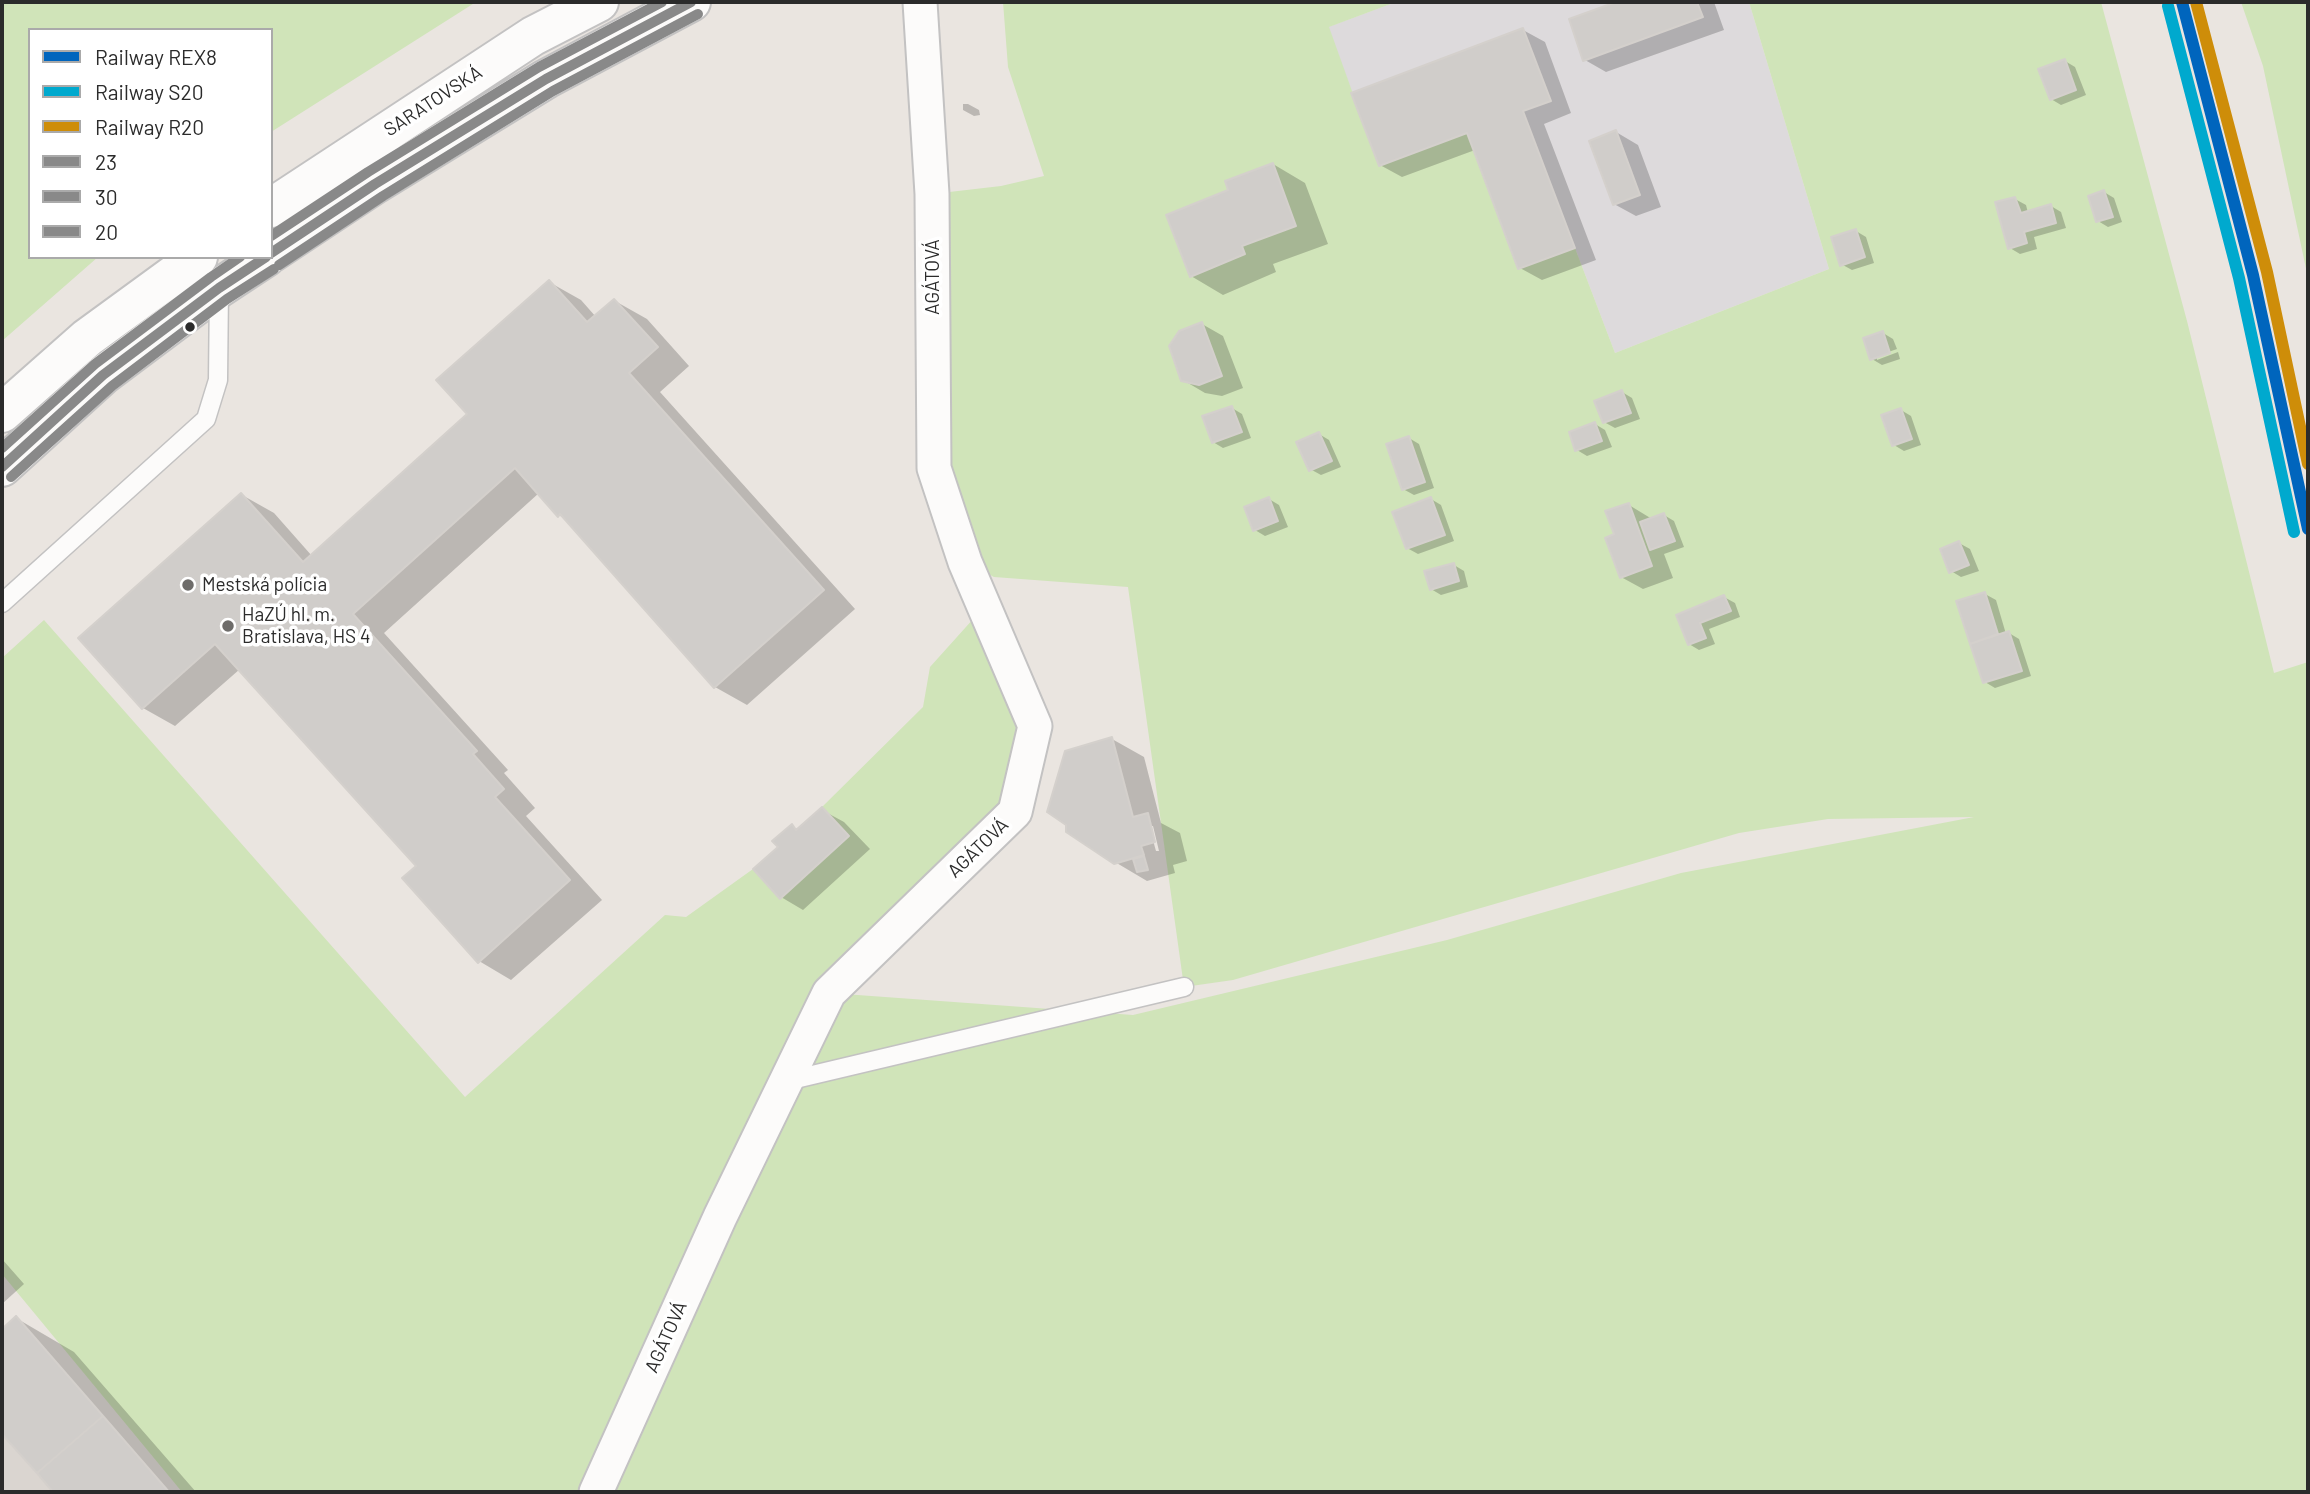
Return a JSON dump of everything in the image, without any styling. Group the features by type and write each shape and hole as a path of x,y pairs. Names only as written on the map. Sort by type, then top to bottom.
{"main road":[{"name":"SARATOVSKÁ","path":"273,207 533,36 599,2"},
{"name":"SARATOVSKÁ","path":"273,252 375,184 546,79 691,2"},
{"path":"2,414 87,338 195,259"},
{"path":"2,467 103,375 219,288 263,259"}],"street":[{"name":"AGÁTOVÁ","path":"596,1492 720,1217 829,993 1015,812 1035,726 965,562 934,468 932,194 919,2"}],"lane":[{"path":"2,603 205,419 218,380 219,288"},
{"path":"787,1081 1184,987"}],"shaded area":[{"path":"1396,2 1749,2 1829,269 1615,353 1575,248 1518,269 1379,166 1328,27"},
{"path":"2,1434 37,1473 53,1492 2,1492"}],"green space":[{"path":"2,2 476,2 273,131 273,28 28,28 28,259 96,259 2,341"},
{"path":"1003,2 1396,2 1329,27 1379,166 1467,133 1518,269 1575,248 1615,353 1829,269 1749,2 2101,2 2187,321 2274,673 2308,662 2308,1492 182,1492 2,1274 2,658 44,620 465,1097 665,915 686,917 753,869 780,898 849,836 822,807 923,707 930,667 983,608 1035,726 1015,812 830,993 1133,1015 1447,940 1681,873 1974,817 1828,819 1739,833 1233,980 1184,987 1128,587 994,577 965,562 934,468 932,194 1001,186 1044,176 1008,67"},
{"path":"2241,2 2308,2 2308,278 2263,66"}],"building":[{"path":"1616,2 1697,2 1703,17 1583,61 1569,19"},
{"path":"1523,28 1551,101 1523,111 1575,248 1518,269 1467,133 1379,166 1351,93"},
{"path":"2065,59 2076,90 2050,100 2038,69"},
{"path":"1616,130 1640,195 1613,205 1589,141"},
{"path":"1273,163 1296,226 1242,246 1245,254 1190,277 1166,215 1228,190 1225,181"},
{"path":"2104,190 2113,217 2096,222 2088,196"},
{"path":"2015,197 2021,213 2051,204 2056,223 2024,232 2027,243 2008,249 1995,202"},
{"path":"1856,229 1865,257 1840,266 1831,237"},
{"name":"HaZÚ hl. m. Bratislava, HS 4","path":"549,280 587,322 614,299 658,347 629,373 824,590 714,688 560,514 558,517 515,468 353,614 477,751 473,754 504,789 495,797 570,880 478,963 402,878 416,866 215,644 142,709 78,638 241,493 303,562 467,414 436,380"},
{"path":"1202,322 1222,376 1199,385 1181,381 1169,346 1179,331"},
{"path":"1883,331 1890,353 1870,360 1863,338"},
{"path":"1622,390 1631,413 1603,423 1594,401"},
{"path":"1232,406 1242,432 1212,443 1202,416"},
{"path":"1901,408 1912,439 1892,446 1881,415"},
{"path":"1595,422 1602,441 1575,451 1569,432"},
{"path":"1319,432 1332,461 1309,471 1296,442"},
{"path":"1409,436 1425,482 1402,490 1386,444"},
{"path":"1269,497 1278,521 1253,531 1244,507"},
{"path":"1431,497 1445,535 1406,549 1392,512"},
{"path":"1629,503 1652,566 1620,578 1605,538 1614,534 1605,511"},
{"path":"1664,513 1675,541 1650,550 1640,522"},
{"path":"1959,541 1969,565 1949,573 1940,549"},
{"path":"1454,563 1459,581 1430,590 1424,571"},
{"path":"1985,592 1998,634 1970,644 1956,601"},
{"path":"1724,595 1731,611 1700,623 1706,638 1688,645 1676,615"},
{"path":"2009,631 2022,671 1983,683 1970,644"},
{"path":"1112,737 1133,817 1148,813 1155,842 1141,846 1144,855 1114,864 1066,832 1066,825 1047,812 1065,751"},
{"path":"822,807 849,836 780,899 753,869 778,847 772,841 792,824 796,830"},
{"path":"1144,856 1148,870 1137,872 1133,859"},
{"path":"16,1316 103,1416 37,1473 2,1434 2,1329"},
{"path":"103,1416 169,1492 53,1492 37,1473"}],"rail line":[{"name":"REX8","path":"2182,2 2253,275 2308,529"},
{"name":"R20","path":"2196,2 2267,272 2308,464"},
{"name":"S20","path":"2168,6 2239,278 2294,532"}],"transit line":[{"name":"20","path":"273,235 368,172 539,67 662,2"},
{"name":"23","path":"273,252 375,184 546,79 691,2"},
{"name":"30","path":"279,265 383,196 553,91 698,14"},
{"name":"20","path":"2,448 95,364 237,259"},
{"name":"23","path":"2,467 103,375 219,288 263,259"},
{"name":"30","path":"11,477 112,386 227,299 274,269"}],"place":[{"name":"Mestská polícia","path":"188,585"},
{"name":"HaZÚ hl. m. Bratislava, HS 4","path":"228,626"}]}
